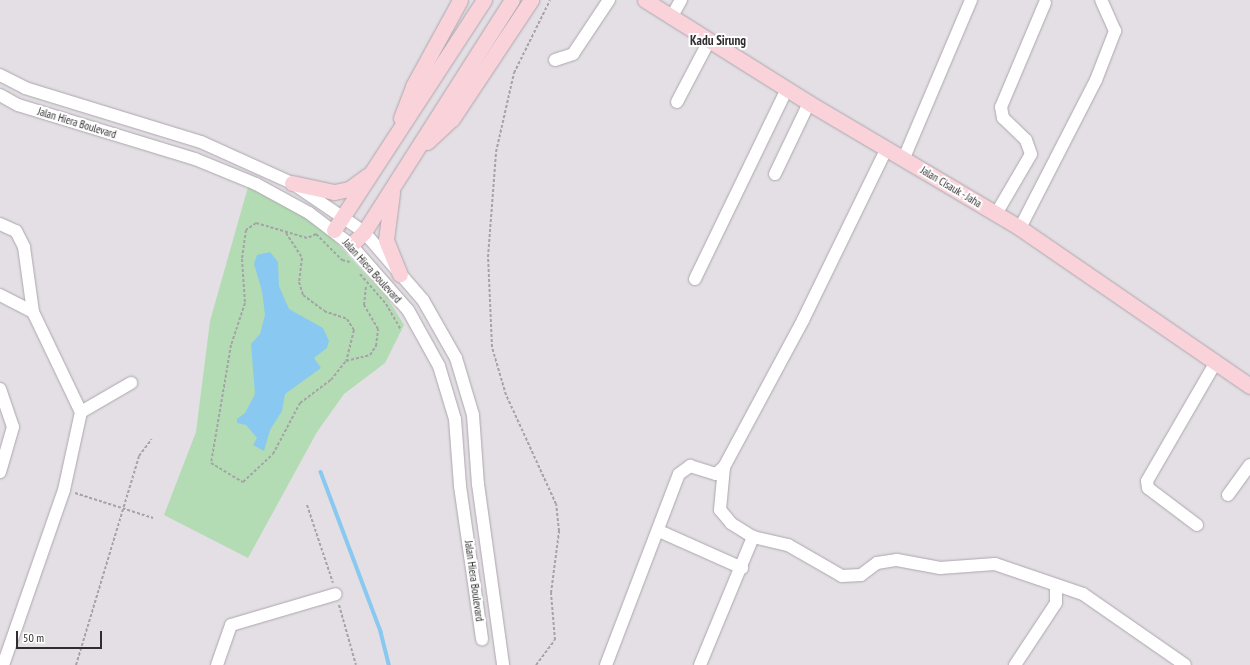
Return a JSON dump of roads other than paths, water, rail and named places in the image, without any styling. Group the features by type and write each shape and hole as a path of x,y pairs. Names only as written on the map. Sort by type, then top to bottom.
{"main road":[{"path":"392,143 412,86 460,0"},
{"path":"334,230 345,216 484,0"},
{"path":"351,245 364,232 512,0"},
{"path":"412,156 452,119 532,0"},
{"name":"Jalan Cisauk - Jaha","path":"645,0 671,18 809,103 1020,228 1250,386"},
{"path":"292,183 334,192 349,189 374,170"},
{"path":"394,184 386,240 400,274"}],"street":[{"path":"555,60 573,54 610,0"},
{"path":"671,18 681,0"},
{"path":"904,158 971,0"},
{"path":"1020,228 1096,80 1113,37 1115,30 1101,0"},
{"path":"996,214 1031,154 1026,140 1003,118 1001,107 1045,3"},
{"path":"677,102 709,41"},
{"path":"0,91 3,77"},
{"name":"Jalan Hiera Boulevard","path":"3,77 18,85 201,142 292,183 345,216 364,232 423,300 456,358 473,415 478,484 503,665"},
{"path":"5,98 18,85"},
{"path":"695,279 787,89"},
{"name":"Jalan Hiera Boulevard","path":"5,98 195,159 256,184 334,230 351,245 408,310 439,366 455,418 460,486 482,639"},
{"path":"775,174 809,103"},
{"path":"606,665 683,469 690,466 716,474 724,467 803,320 887,148"},
{"path":"0,224 16,231 24,248 33,312 81,412 64,490 3,665"},
{"path":"0,295 33,312"},
{"path":"1197,525 1148,488 1147,481 1216,362"},
{"path":"81,412 131,383"},
{"path":"0,389 12,427 0,472"},
{"path":"1228,495 1250,465"},
{"path":"724,467 720,510 731,523 753,537 788,545 842,576 862,575 877,563 897,560 940,568 995,564 1056,588 1083,594 1184,665"},
{"path":"460,486 478,484"},
{"path":"659,531 742,568"},
{"path":"700,665 742,568 753,537"},
{"path":"1014,665 1056,603 1056,588"},
{"path":"217,665 231,625 336,594"}],"water":[{"path":"270,252 278,262 279,286 289,309 323,328 329,341 327,348 314,358 321,368 285,394 282,411 270,430 264,451 253,445 257,438 246,425 237,423 237,419 245,413 255,394 251,344 260,334 265,315 262,291 254,264 257,255"}],"waterway":[{"path":"321,472 381,632 389,665"}],"district":[{"name":"Kadu Sirung","path":"718,41"}]}
